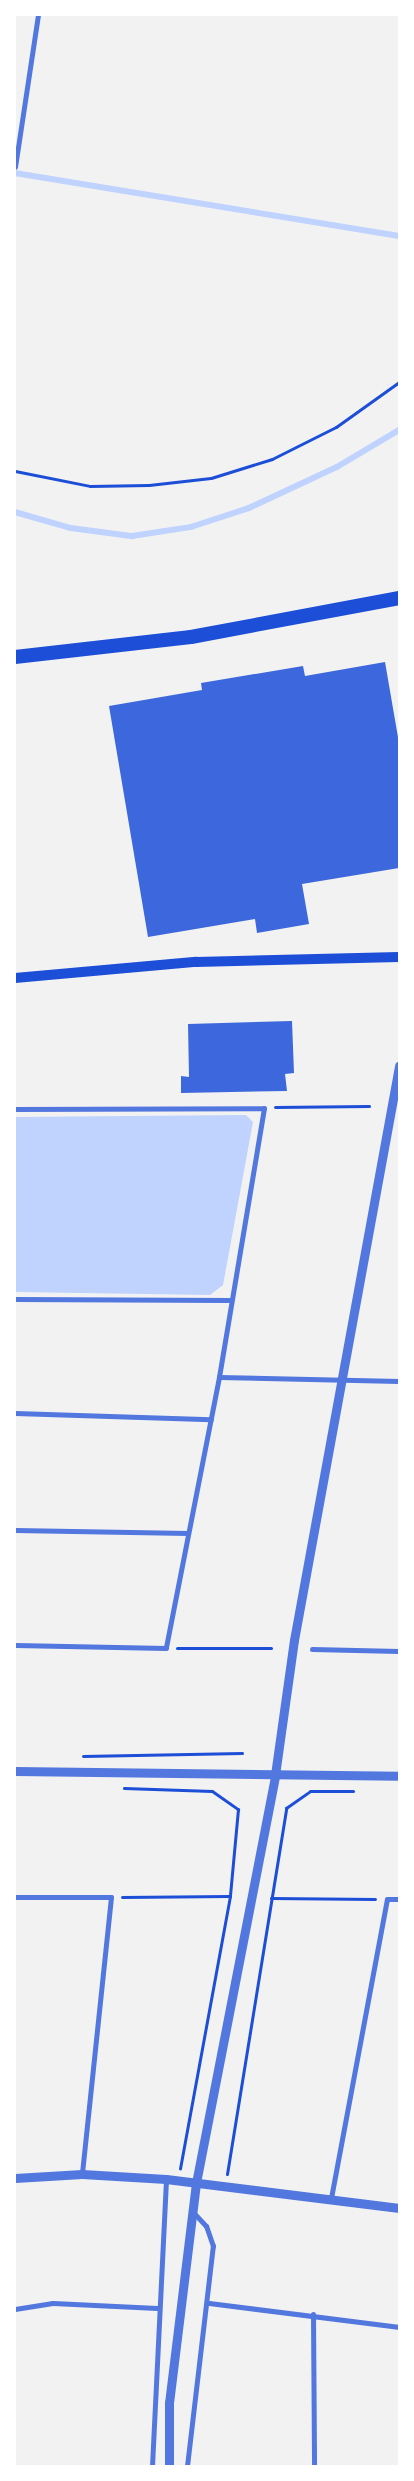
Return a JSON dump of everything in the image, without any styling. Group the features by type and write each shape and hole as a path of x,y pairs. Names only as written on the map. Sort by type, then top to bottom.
{"highway":[{"path":"15,657 191,637 399,598"}],"main road":[{"path":"15,978 196,962 399,957"}],"street":[{"path":"15,167 38,15"},
{"path":"169,2466 169,2403 196,2183 275,1775 339,1379 399,1066"},
{"path":"15,1108 264,1108 229,1300 219,1377 166,1648 15,1645"},
{"path":"15,1299 229,1300"},
{"path":"219,1377 399,1381"},
{"path":"15,1413 211,1419"},
{"path":"15,1530 188,1533"},
{"path":"312,1649 399,1651"},
{"path":"15,1771 399,1776"},
{"path":"15,1897 111,1897 82,2174"},
{"path":"331,2198 387,1899 399,1899"},
{"path":"15,2178 82,2174 166,2179 331,2198 399,2208"},
{"path":"152,2466 157,2308 166,2179"},
{"path":"187,2466 209,2303 213,2246 206,2226 193,2212"},
{"path":"15,2309 53,2303 157,2308"},
{"path":"209,2303 313,2314 399,2327"},
{"path":"313,2314 314,2466"}],"path":[{"path":"15,471 90,486 149,486 212,478 280,455 336,427 399,382"},
{"path":"264,1108 369,1106"},
{"path":"166,1648 271,1648"},
{"path":"74,1756 242,1753"},
{"path":"113,1788 212,1791 238,1809 230,1896 180,2169"},
{"path":"225,2168 286,1808 310,1792 359,1791"},
{"path":"111,1897 230,1896"},
{"path":"271,1898 387,1899"}],"water":[{"path":"246,1115 253,1122 223,1285 210,1295 15,1292 15,1117"}],"building":[{"path":"385,662 399,743 399,868 302,884 309,924 257,933 255,919 148,937 109,706 202,690 201,683 303,666 305,676"},
{"path":"292,1021 294,1073 285,1074 287,1091 181,1093 181,1076 189,1077 188,1024"}],"waterway":[{"path":"15,173 399,236"},
{"path":"15,512 71,528 132,536 191,527 249,508 337,467 399,430"}]}
